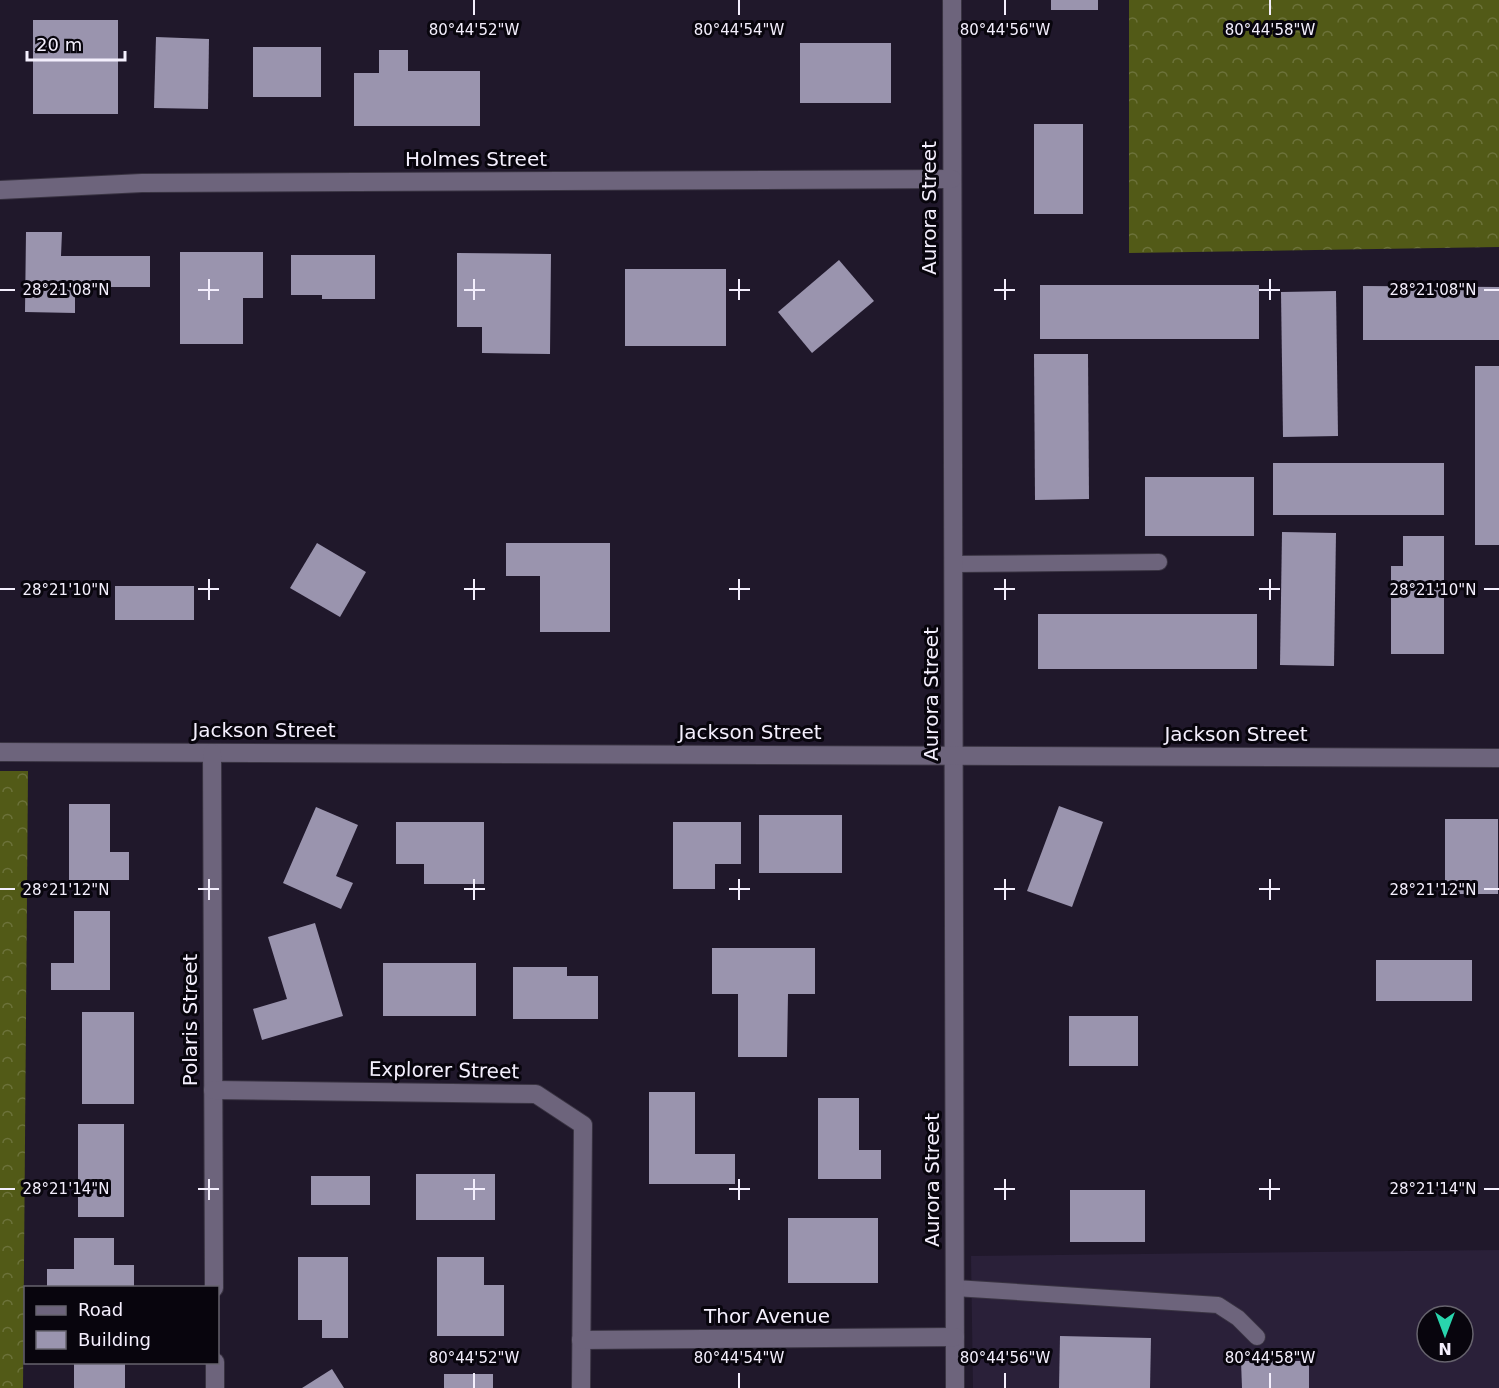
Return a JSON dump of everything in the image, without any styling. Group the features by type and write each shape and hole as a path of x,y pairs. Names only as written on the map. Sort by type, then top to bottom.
{"street":[{"name":"Aurora Street","path":"952,0 956,1388"},
{"name":"Holmes Street","path":"0,190 153,183 952,179"},
{"name":"Jackson Street","path":"0,752 1499,758"},
{"name":"Polaris Street","path":"212,753 214,1286"},
{"name":"Explorer Street","path":"213,1090 536,1094 583,1125 581,1388"},
{"name":"Thor Avenue","path":"581,1340 955,1337"},
{"path":"214,1364 215,1388"}],"lane":[{"path":"954,564 1159,561"},
{"path":"955,1288 1218,1305 1238,1318 1257,1337"}],"shaded area":[{"path":"1499,1250 1499,1388 973,1388 971,1256"}],"green space":[{"path":"1129,0 1499,0 1499,247 1129,253"},
{"path":"0,771 28,771 23,1388 0,1388"}],"building":[{"path":"1051,0 1098,0 1098,10 1051,10"},
{"path":"33,20 118,20 118,114 33,114"},
{"path":"156,37 209,39 208,109 154,108"},
{"path":"800,43 891,43 891,103 800,103"},
{"path":"253,47 321,47 321,97 253,97"},
{"path":"379,50 408,50 408,71 480,71 480,126 354,126 354,73 379,73"},
{"path":"1034,124 1083,124 1083,214 1034,214"},
{"path":"26,232 62,232 61,256 150,256 150,287 75,287 75,313 25,312"},
{"path":"180,252 263,252 263,298 243,298 243,344 180,344"},
{"path":"457,253 551,254 550,354 482,353 482,327 457,327"},
{"path":"291,255 375,255 375,299 322,299 322,295 291,295"},
{"path":"839,260 874,301 812,353 778,312"},
{"path":"625,269 726,269 726,346 625,346"},
{"path":"1040,285 1259,285 1259,339 1040,339"},
{"path":"1363,286 1499,287 1499,340 1363,340"},
{"path":"1336,291 1338,436 1283,437 1281,292"},
{"path":"1034,354 1088,354 1089,499 1035,500"},
{"path":"1475,366 1499,366 1499,545 1475,545"},
{"path":"1273,463 1444,463 1444,515 1273,515"},
{"path":"1145,477 1254,477 1254,536 1145,536"},
{"path":"1282,532 1336,533 1334,666 1280,665"},
{"path":"1403,536 1444,536 1444,654 1391,654 1391,566 1403,566"},
{"path":"317,543 366,572 340,617 290,588"},
{"path":"506,543 610,543 610,632 540,632 540,576 506,576"},
{"path":"115,586 194,586 194,620 115,620"},
{"path":"1038,614 1257,614 1257,669 1038,669"},
{"path":"69,804 110,804 110,852 129,852 129,880 69,880"},
{"path":"1059,806 1103,822 1072,907 1027,891"},
{"path":"316,807 358,825 336,876 353,883 341,909 283,883"},
{"path":"759,815 842,815 842,873 759,873"},
{"path":"1445,819 1498,819 1498,894 1445,894"},
{"path":"396,822 484,822 484,884 424,884 424,864 396,864"},
{"path":"673,822 741,822 741,864 715,864 715,889 673,889"},
{"path":"74,911 110,911 110,990 51,990 51,963 74,963"},
{"path":"315,923 343,1016 262,1040 253,1009 287,999 268,937"},
{"path":"712,948 815,948 815,994 788,994 787,1057 738,1057 738,994 712,994"},
{"path":"1376,960 1472,960 1472,1001 1376,1001"},
{"path":"383,963 476,963 476,1016 383,1016"},
{"path":"513,967 567,967 567,976 598,976 598,1019 513,1019"},
{"path":"82,1012 134,1012 134,1104 82,1104"},
{"path":"1069,1016 1138,1016 1138,1066 1069,1066"},
{"path":"649,1092 695,1092 695,1154 735,1154 735,1184 649,1184"},
{"path":"818,1098 859,1098 859,1150 881,1150 881,1179 818,1179"},
{"path":"78,1124 124,1124 124,1217 78,1217"},
{"path":"416,1174 495,1174 495,1220 416,1220"},
{"path":"311,1176 370,1176 370,1205 311,1205"},
{"path":"1070,1190 1145,1190 1145,1242 1070,1242"},
{"path":"788,1218 878,1218 878,1283 788,1283"},
{"path":"74,1238 114,1238 114,1265 134,1265 134,1286 47,1286 47,1269 74,1269"},
{"path":"298,1257 348,1257 348,1338 322,1338 322,1320 298,1320"},
{"path":"437,1257 484,1257 484,1285 504,1285 504,1336 437,1336"},
{"path":"1060,1336 1151,1338 1150,1388 1059,1388"},
{"path":"1241,1361 1309,1361 1309,1388 1242,1388"},
{"path":"74,1364 125,1364 125,1388 74,1388"},
{"path":"332,1369 344,1388 302,1388"},
{"path":"444,1374 493,1374 493,1388 444,1388"}]}
